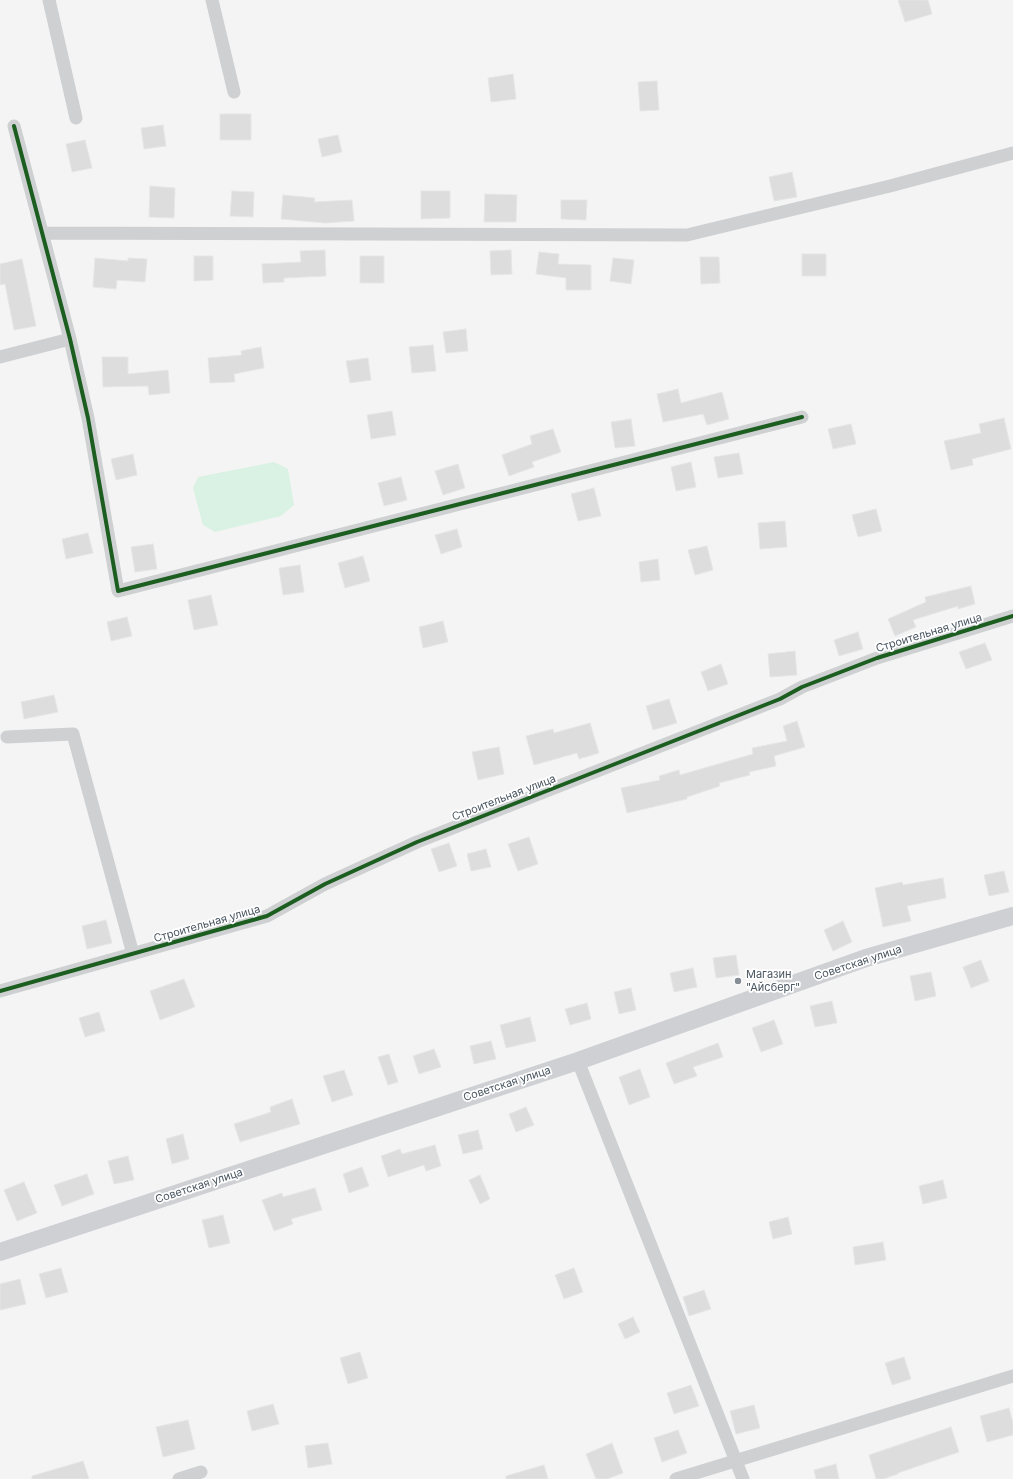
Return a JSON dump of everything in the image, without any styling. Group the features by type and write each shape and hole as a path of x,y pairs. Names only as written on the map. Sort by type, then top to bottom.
{"main road":[{"name":"Советская улица","path":"0,1252 578,1061 866,958 1013,916"}],"street":[{"path":"50,0 76,118"},
{"path":"212,0 234,92"},
{"path":"14,126 70,339 88,418 118,591 802,417"},
{"path":"42,233 687,235 890,186 1013,153"},
{"path":"0,357 70,339"},
{"name":"Строительная улица","path":"0,991 267,916 324,884 417,842 780,700 802,687 877,658 1013,616"},
{"path":"7,737 73,734 133,954"},
{"path":"578,1061 743,1479"},
{"path":"676,1479 736,1462 1013,1376"},
{"path":"179,1479 201,1472"}],"green space":[{"path":"274,462 288,469 294,505 281,516 215,532 203,525 193,488 198,477"}],"building":[{"path":"898,0 928,0 932,14 905,22"},
{"path":"513,74 516,99 491,102 488,78"},
{"path":"657,81 659,110 640,111 638,82"},
{"path":"220,114 251,114 251,140 220,140"},
{"path":"163,125 166,146 144,149 141,128"},
{"path":"338,135 342,152 322,157 318,139"},
{"path":"85,140 92,168 72,172 66,144"},
{"path":"792,172 797,197 774,201 769,177"},
{"path":"150,186 175,188 174,218 149,217"},
{"path":"232,191 254,192 253,217 230,216"},
{"path":"421,191 450,191 450,218 421,219"},
{"path":"485,194 517,195 516,222 484,222"},
{"path":"283,195 315,198 314,202 352,200 354,221 325,223 281,219"},
{"path":"561,200 587,200 586,220 561,219"},
{"path":"325,250 326,276 284,278 284,282 263,283 262,264 301,262 300,251"},
{"path":"511,250 512,274 491,275 490,251"},
{"path":"539,252 559,254 558,264 591,265 591,290 566,290 566,278 536,274"},
{"path":"802,254 826,254 826,276 802,276"},
{"path":"194,256 213,256 213,280 194,281"},
{"path":"360,256 384,256 384,283 360,283"},
{"path":"700,257 719,257 720,283 701,284"},
{"path":"95,258 128,261 128,258 147,259 145,282 117,280 116,289 93,287"},
{"path":"613,258 634,260 631,284 610,281"},
{"path":"22,259 36,326 14,330 5,284 0,285 0,264"},
{"path":"466,329 468,351 446,353 443,332"},
{"path":"433,345 436,371 412,373 409,347"},
{"path":"261,347 264,368 234,374 235,382 210,383 208,358 242,355 241,351"},
{"path":"102,357 128,357 128,374 168,370 170,393 149,395 148,386 103,387"},
{"path":"368,358 371,380 350,383 346,361"},
{"path":"678,389 681,403 722,392 729,419 707,425 703,414 663,422 657,394"},
{"path":"392,411 396,435 371,439 367,415"},
{"path":"1004,418 1011,449 972,459 973,465 951,470 944,441 981,433 979,424"},
{"path":"631,419 635,446 615,448 611,422"},
{"path":"851,424 856,444 833,449 828,429"},
{"path":"553,429 561,452 532,462 534,467 509,476 502,455 532,444 530,436"},
{"path":"739,453 743,474 718,478 714,457"},
{"path":"133,454 137,475 116,480 111,459"},
{"path":"691,462 696,487 676,491 671,467"},
{"path":"458,464 465,488 443,495 435,471"},
{"path":"401,477 407,500 384,506 378,483"},
{"path":"594,488 601,516 578,521 571,494"},
{"path":"876,509 882,531 858,537 852,515"},
{"path":"785,521 787,547 760,549 758,523"},
{"path":"457,529 462,547 441,554 435,535"},
{"path":"88,533 93,553 66,559 62,539"},
{"path":"153,544 157,569 135,572 131,547"},
{"path":"707,546 713,570 695,575 688,550"},
{"path":"363,556 370,581 345,588 338,563"},
{"path":"658,559 660,580 641,582 639,562"},
{"path":"300,565 304,592 283,595 279,568"},
{"path":"971,586 975,604 958,609 958,606 913,620 916,627 895,636 888,619 926,602 925,597"},
{"path":"211,595 218,625 194,630 188,600"},
{"path":"127,617 132,636 111,641 107,622"},
{"path":"443,621 448,642 423,648 419,627"},
{"path":"858,632 863,649 839,656 834,640"},
{"path":"985,643 992,660 966,669 959,652"},
{"path":"795,651 797,675 770,677 768,654"},
{"path":"721,664 728,684 708,691 701,672"},
{"path":"54,695 58,712 24,719 21,702"},
{"path":"669,699 677,723 653,730 646,706"},
{"path":"797,721 805,747 774,756 776,766 749,772 750,775 719,783 720,786 687,797 687,799 627,813 621,788 660,780 659,776 679,770 680,775 753,754 752,748 787,741 783,726"},
{"path":"590,723 599,753 579,759 577,753 534,765 526,736 553,729 554,733"},
{"path":"499,747 504,774 478,780 472,752"},
{"path":"529,837 538,864 518,871 508,844"},
{"path":"449,843 457,866 439,872 431,849"},
{"path":"486,849 491,867 471,871 467,854"},
{"path":"1004,871 1009,892 989,896 984,875"},
{"path":"943,878 946,898 907,906 911,921 883,927 875,888 902,882 903,885"},
{"path":"106,920 112,943 87,949 82,926"},
{"path":"843,921 852,942 833,951 824,930"},
{"path":"736,955 739,975 716,978 713,958"},
{"path":"981,960 989,981 971,988 963,967"},
{"path":"693,968 697,987 674,992 670,973"},
{"path":"931,972 936,996 915,1001 910,976"},
{"path":"184,979 195,1007 160,1020 150,991"},
{"path":"631,988 636,1010 619,1014 614,992"},
{"path":"832,1001 837,1023 815,1027 810,1006"},
{"path":"587,1003 591,1019 570,1025 565,1009"},
{"path":"99,1012 105,1031 85,1037 79,1018"},
{"path":"530,1017 536,1041 506,1048 500,1025"},
{"path":"774,1020 783,1044 761,1052 752,1028"},
{"path":"491,1041 496,1059 474,1064 470,1046"},
{"path":"718,1043 723,1057 693,1067 697,1076 674,1084 666,1063"},
{"path":"434,1049 441,1067 419,1074 413,1056"},
{"path":"389,1054 398,1082 388,1085 378,1057"},
{"path":"640,1069 650,1097 629,1105 619,1077"},
{"path":"344,1070 353,1095 332,1102 323,1076"},
{"path":"292,1099 300,1124 240,1142 234,1124 271,1112 270,1107"},
{"path":"526,1107 534,1125 516,1132 509,1114"},
{"path":"478,1130 483,1149 463,1154 458,1135"},
{"path":"183,1134 189,1159 172,1164 166,1139"},
{"path":"435,1145 441,1166 426,1171 424,1165 388,1177 381,1156 400,1149 402,1154"},
{"path":"128,1156 134,1180 114,1184 108,1161"},
{"path":"362,1167 369,1186 349,1193 343,1174"},
{"path":"87,1174 94,1194 62,1206 54,1185"},
{"path":"480,1175 490,1199 480,1204 469,1180"},
{"path":"943,1180 947,1198 923,1204 919,1186"},
{"path":"24,1182 37,1213 17,1221 4,1190"},
{"path":"315,1188 322,1210 291,1219 293,1224 274,1231 262,1200 282,1193 283,1197"},
{"path":"223,1215 230,1243 209,1248 202,1220"},
{"path":"788,1217 792,1234 773,1239 769,1222"},
{"path":"883,1242 886,1260 855,1265 853,1247"},
{"path":"61,1268 68,1292 46,1298 39,1274"},
{"path":"574,1268 583,1292 564,1299 555,1275"},
{"path":"20,1279 26,1304 0,1310 0,1284"},
{"path":"704,1290 711,1309 689,1316 683,1297"},
{"path":"633,1317 640,1332 625,1339 618,1324"},
{"path":"360,1352 368,1378 348,1384 340,1358"},
{"path":"904,1357 911,1379 892,1385 885,1363"},
{"path":"691,1385 699,1406 674,1414 667,1393"},
{"path":"273,1404 279,1424 252,1431 247,1411"},
{"path":"754,1405 760,1428 736,1434 730,1411"},
{"path":"1009,1408 1013,1423 1013,1435 987,1442 980,1416"},
{"path":"188,1420 195,1449 163,1457 156,1427"},
{"path":"951,1427 959,1452 883,1479 876,1479 869,1455"},
{"path":"678,1430 687,1453 662,1462 654,1438"},
{"path":"328,1443 332,1464 308,1468 305,1446"},
{"path":"612,1443 623,1473 607,1479 596,1479 586,1454"},
{"path":"83,1461 89,1479 32,1479 32,1476"},
{"path":"836,1464 839,1479 816,1479 814,1470"},
{"path":"544,1465 548,1479 506,1479 506,1476"}],"cycle path":[{"path":"14,126 70,339 88,418 118,591 802,417"},
{"path":"0,991 267,916 325,884 417,842 780,699 802,687 877,658 1013,616"}],"place":[{"name":"Магазин \"Айсберг\"","path":"738,981"}]}
